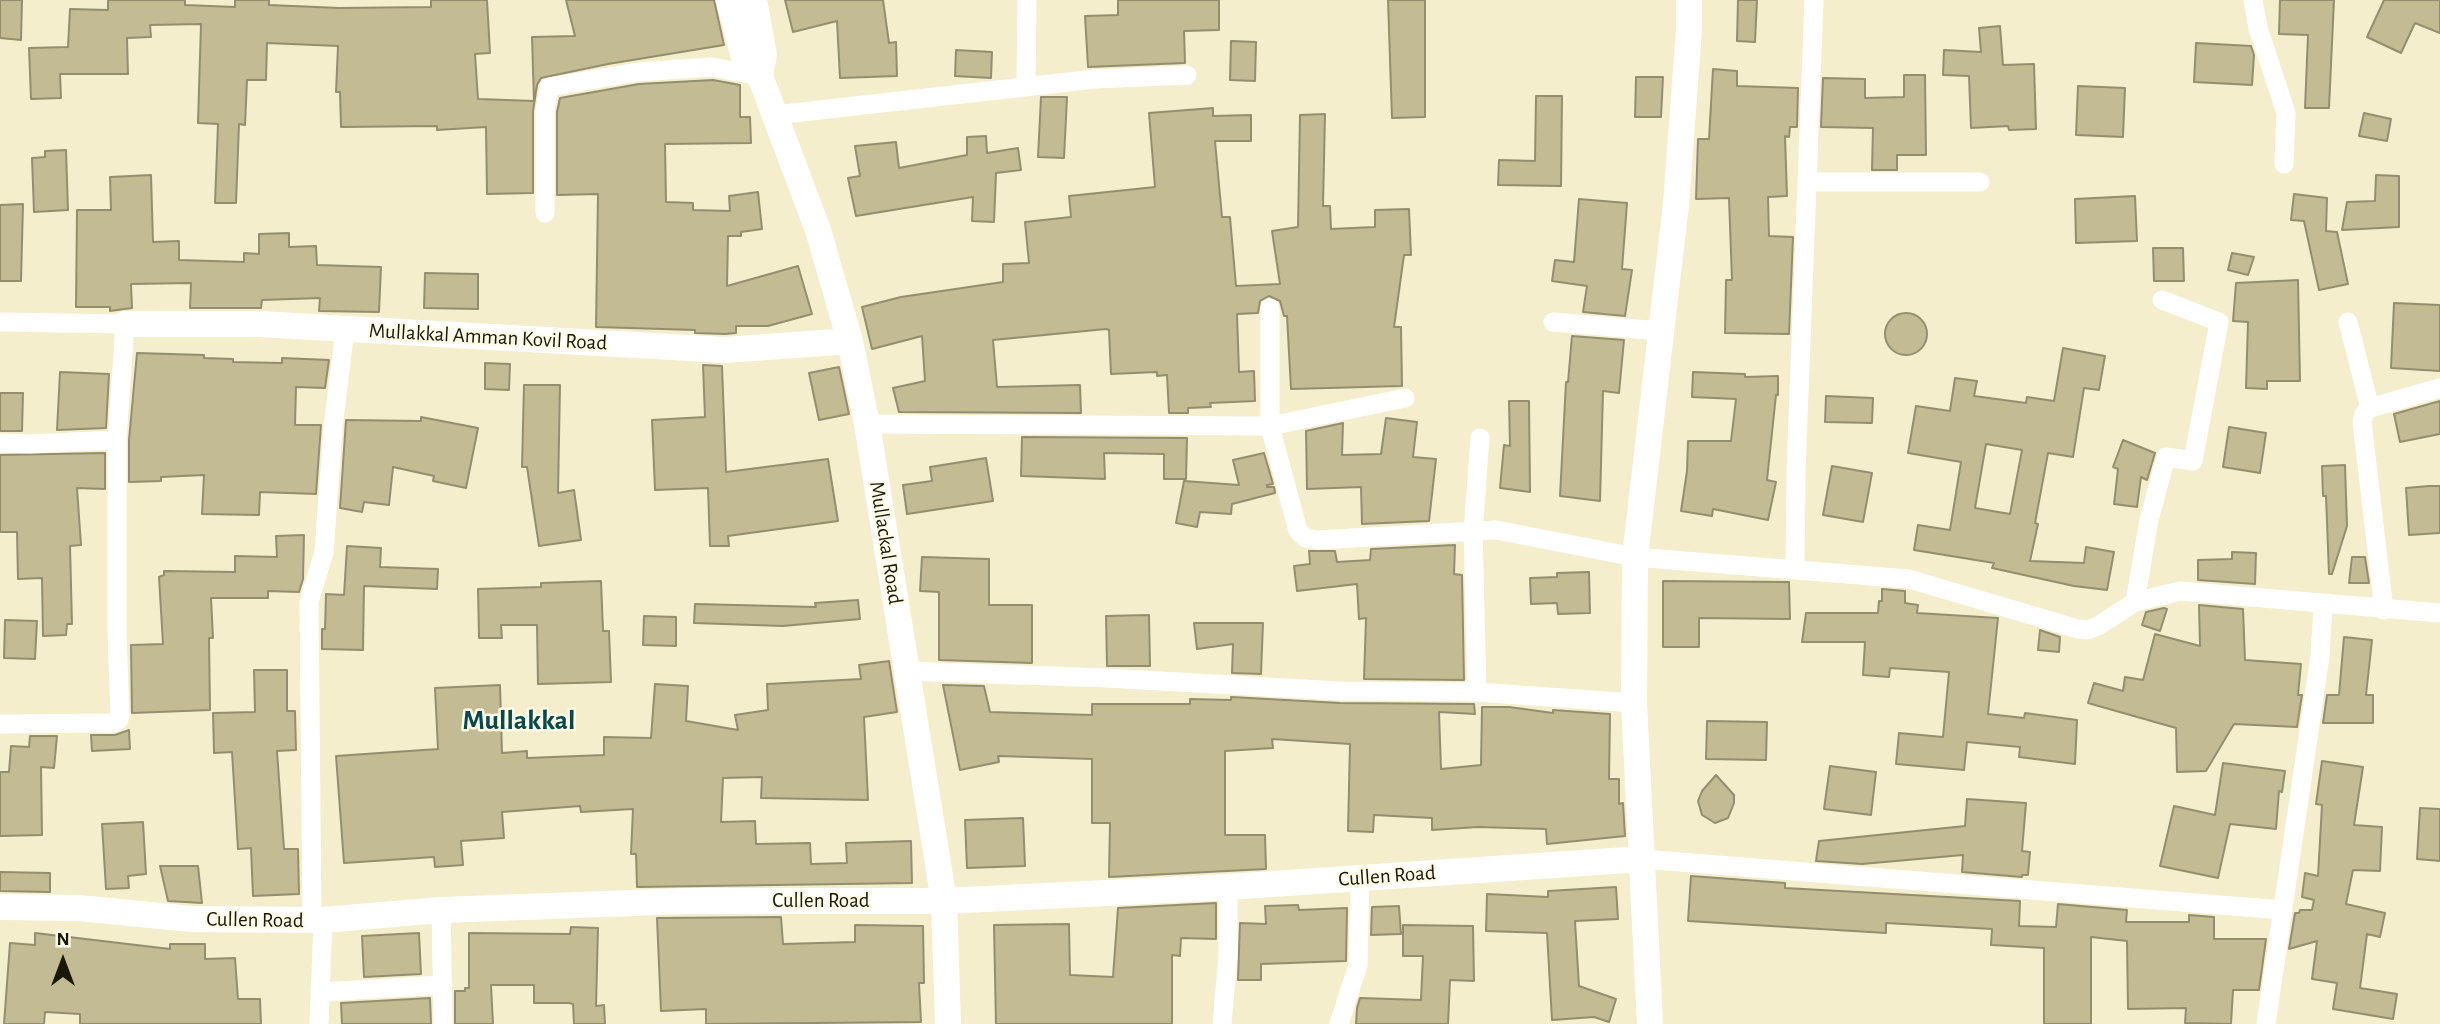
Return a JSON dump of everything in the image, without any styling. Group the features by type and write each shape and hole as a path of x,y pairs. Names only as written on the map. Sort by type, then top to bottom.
{"main road":[{"name":"Mullackal Road","path":"729,0 744,58 760,76 818,230 850,341 867,424 944,901 948,1024"},
{"name":"Mullackal Road","path":"754,0 764,55 760,76"},
{"path":"1650,1024 1634,702 1635,557 1676,204 1689,0"},
{"name":"Mullakkal Amman Kovil Road","path":"125,324 259,324 725,350 850,341"},
{"name":"Cullen Road","path":"0,907 79,908 191,919 317,920 441,910 687,901 944,901 1228,887 1642,859"}],"street":[{"path":"1026,87 1027,0"},
{"path":"1795,570 1796,471 1814,0"},
{"path":"2253,0 2258,28 2286,113 2284,164"},
{"path":"545,213 545,111 549,87 638,72 711,67 760,76"},
{"path":"775,115 1095,79 1187,75"},
{"path":"1807,182 1980,182"},
{"path":"2135,602 2148,520 2166,457 2193,461 2219,322 2162,300"},
{"path":"1270,308 1270,426 1298,531 1306,538 1317,540 1496,530 1635,557 1909,579 2088,630 2135,602 2180,591 2440,613"},
{"path":"1553,322 1661,331"},
{"path":"2348,322 2371,408"},
{"path":"0,323 125,324 117,440 120,716 114,723 0,724"},
{"path":"319,1024 309,602 324,552 333,428 345,329"},
{"path":"2384,610 2362,422 2364,414 2371,408 2440,388"},
{"path":"867,424 1270,426 1405,398"},
{"path":"1477,692 1474,531 1480,438"},
{"path":"0,443 117,440"},
{"path":"2266,1024 2320,656 2323,605"},
{"path":"906,671 1107,678 1340,691 1477,692 1634,702"},
{"path":"1642,859 2283,910"},
{"path":"1339,1024 1358,965 1360,878"},
{"path":"1222,1024 1228,956 1228,887"},
{"path":"441,910 443,1024"},
{"path":"320,992 443,985"}],"building":[{"path":"0,0 22,0 21,40 0,38"},
{"path":"108,0 185,0 185,5 235,7 235,0 269,0 269,5 339,8 431,7 431,0 487,0 490,53 475,54 478,99 534,101 532,37 575,36 566,0 714,0 724,45 541,78 537,85 533,111 533,193 487,194 486,127 437,130 437,126 341,127 340,92 336,92 338,46 267,43 266,80 247,80 245,125 239,124 236,203 215,203 218,124 198,123 201,24 150,25 151,37 127,38 128,74 60,74 61,98 31,99 29,48 68,47 70,9 108,10"},
{"path":"785,0 883,0 889,43 896,42 897,76 840,78 837,21 793,32"},
{"path":"1118,0 1219,0 1219,30 1184,31 1185,63 1088,67 1085,16 1118,15"},
{"path":"1388,0 1425,0 1425,117 1392,118"},
{"path":"1738,0 1757,0 1755,42 1737,41"},
{"path":"2280,0 2334,0 2329,108 2305,108 2308,35 2279,34"},
{"path":"2384,0 2440,0 2440,33 2415,23 2401,53 2367,37"},
{"path":"2000,26 2003,65 2034,64 2036,129 2009,130 2008,126 1971,128 1969,76 1943,75 1944,50 1981,52 1979,28"},
{"path":"1231,41 1256,42 1255,81 1230,80"},
{"path":"2196,43 2251,46 2254,55 2252,85 2194,82"},
{"path":"956,50 992,52 991,78 955,76"},
{"path":"1713,69 1737,71 1737,86 1798,88 1797,127 1790,127 1789,137 1785,136 1787,196 1768,197 1769,236 1793,237 1789,334 1725,333 1726,280 1732,280 1729,198 1696,199 1698,139 1709,139"},
{"path":"1904,75 1925,75 1926,155 1897,155 1897,170 1872,170 1873,128 1821,127 1823,78 1865,79 1865,98 1904,97"},
{"path":"1636,77 1663,77 1661,117 1635,117"},
{"path":"713,80 740,85 740,117 750,117 751,143 665,144 666,202 693,203 693,210 730,211 729,196 758,192 762,229 741,232 741,236 728,236 727,286 798,266 812,314 768,326 736,326 736,333 725,334 695,333 695,330 596,327 598,194 557,195 557,112 560,98 639,84"},
{"path":"2078,86 2125,88 2123,137 2076,135"},
{"path":"1536,96 1562,96 1561,186 1498,185 1499,160 1535,161"},
{"path":"1041,97 1067,97 1064,158 1038,157"},
{"path":"1213,108 1213,116 1251,115 1251,141 1215,141 1222,217 1230,217 1236,286 1280,284 1272,231 1298,227 1300,115 1325,114 1323,206 1330,206 1331,229 1375,227 1375,210 1409,209 1411,255 1404,255 1394,327 1401,327 1402,386 1291,389 1287,316 1284,316 1280,301 1269,296 1260,301 1258,313 1237,314 1239,372 1254,371 1255,401 1210,403 1211,407 1188,408 1188,413 1169,413 1167,375 1157,376 1157,372 1111,374 1109,330 1106,329 993,340 997,387 1080,385 1081,413 899,412 893,388 925,381 922,336 872,349 862,307 901,297 1003,282 1003,264 1029,263 1025,222 1071,217 1069,196 1155,187 1149,113"},
{"path":"2364,113 2391,119 2387,141 2359,136"},
{"path":"986,136 987,153 1018,148 1021,170 996,173 994,222 972,221 973,197 856,216 848,178 860,176 855,146 896,142 899,168 967,155 967,137"},
{"path":"66,150 68,210 34,212 32,158 45,157 45,151"},
{"path":"151,175 153,242 179,241 179,260 244,262 244,253 259,254 259,234 289,233 289,247 316,246 317,265 381,267 379,312 319,311 320,298 262,300 261,308 190,308 191,283 131,284 132,308 110,311 110,307 76,307 77,210 111,210 110,177"},
{"path":"2376,175 2399,176 2399,227 2342,230 2347,202 2375,201"},
{"path":"2294,194 2327,198 2326,231 2337,232 2348,284 2319,290 2304,221 2291,220"},
{"path":"2135,196 2137,241 2076,243 2075,199"},
{"path":"1579,199 1627,203 1622,269 1632,270 1625,316 1583,312 1587,286 1552,281 1555,260 1574,262"},
{"path":"23,204 21,281 0,281 0,205"},
{"path":"2153,248 2183,248 2184,281 2154,281"},
{"path":"2232,253 2254,257 2248,275 2228,270"},
{"path":"425,273 478,274 478,309 424,308"},
{"path":"2298,280 2300,381 2267,381 2267,389 2246,388 2248,322 2233,321 2236,283"},
{"path":"2394,303 2440,305 2440,371 2391,368"},
{"path":"1906,313 1921,319 1927,334 1921,349 1906,355 1891,349 1885,334 1891,319"},
{"path":"1572,336 1624,340 1619,393 1603,391 1600,501 1560,496 1566,382"},
{"path":"2063,348 2105,356 2099,390 2084,388 2073,457 2048,453 2030,561 2084,563 2086,547 2114,552 2107,590 2074,586 1992,568 1994,563 1914,550 1918,525 1950,530 1961,462 1908,453 1916,406 1950,411 1955,378 1977,381 1974,396 2026,403 2027,397 2054,401","holes":["1986,444 2022,450 2010,514 1975,508"]},
{"path":"137,353 204,355 204,358 233,359 233,362 282,363 282,358 329,360 325,388 296,387 295,425 321,425 316,494 260,492 259,515 202,514 204,475 129,482 129,440"},
{"path":"485,363 510,364 509,390 485,389"},
{"path":"703,365 722,366 726,472 828,459 838,521 728,536 729,546 710,546 708,488 655,490 652,420 705,417"},
{"path":"839,367 849,414 819,420 809,373"},
{"path":"60,372 109,374 106,428 57,430"},
{"path":"1693,372 1745,374 1745,377 1778,376 1767,480 1776,482 1768,520 1713,509 1712,516 1681,511 1688,441 1731,441 1736,399 1692,397"},
{"path":"524,385 560,385 558,493 574,490 581,540 539,546 527,467 522,467"},
{"path":"0,393 23,393 22,431 0,431"},
{"path":"1826,396 1873,398 1872,423 1825,422"},
{"path":"1509,401 1529,401 1530,492 1500,488 1504,445 1510,446"},
{"path":"2440,401 2440,434 2400,442 2394,414"},
{"path":"421,417 478,428 466,488 433,481 434,476 393,467 389,505 364,502 362,512 340,508 346,420 421,421"},
{"path":"1386,418 1417,422 1413,457 1436,459 1429,521 1362,524 1361,487 1307,489 1306,431 1343,423 1342,455 1381,454"},
{"path":"2229,427 2266,433 2260,473 2223,467"},
{"path":"1022,437 1187,438 1186,479 1164,479 1164,454 1104,453 1105,479 1021,476"},
{"path":"2123,440 2155,453 2147,480 2141,477 2137,507 2114,504 2118,469 2113,467"},
{"path":"105,453 105,489 77,488 81,545 70,546 72,624 67,624 66,635 43,636 42,578 18,579 17,532 0,532 0,455"},
{"path":"1264,453 1273,484 1267,487 1274,487 1275,493 1232,504 1231,514 1200,512 1197,527 1176,523 1184,481 1239,485 1233,460"},
{"path":"986,458 993,501 907,514 903,485 932,481 930,467"},
{"path":"2345,465 2347,526 2332,574 2329,574 2322,466"},
{"path":"1832,466 1872,473 1863,522 1823,515"},
{"path":"2440,486 2440,533 2409,535 2406,488"},
{"path":"304,535 303,579 299,592 268,591 268,598 211,598 213,638 209,638 210,710 132,713 131,645 163,644 159,577 164,575 164,571 235,572 235,556 277,557 276,536"},
{"path":"1455,545 1454,574 1462,575 1464,680 1364,679 1366,618 1359,619 1357,584 1297,591 1294,566 1310,564 1309,551 1335,551 1337,562 1370,560 1371,549"},
{"path":"347,546 381,548 380,567 438,569 437,589 364,586 363,650 322,649 326,594 344,595"},
{"path":"2232,552 2256,553 2255,584 2198,580 2198,560 2232,559"},
{"path":"922,557 989,559 989,605 1032,605 1032,663 939,660 939,592 920,591"},
{"path":"2352,557 2365,557 2369,583 2349,583"},
{"path":"1589,572 1590,613 1558,614 1557,603 1531,604 1530,578 1557,577 1557,573"},
{"path":"601,581 603,631 609,631 611,682 538,684 537,625 501,625 502,638 479,638 478,589"},
{"path":"1663,581 1789,582 1790,619 1699,618 1699,647 1663,647"},
{"path":"1882,589 1905,591 1905,603 1918,605 1917,613 1998,618 1988,714 2024,718 2025,713 2077,720 2075,764 2019,757 2020,747 1967,742 1964,770 1896,764 1899,733 1943,737 1949,672 1890,668 1889,677 1863,675 1865,642 1802,642 1806,613 1878,613"},
{"path":"858,600 860,619 783,626 694,623 695,604 816,607 815,603"},
{"path":"2199,605 2243,609 2245,660 2301,664 2298,695 2302,695 2297,727 2234,724 2206,771 2177,772 2176,728 2088,703 2094,683 2123,691 2125,677 2143,680 2155,634 2200,646"},
{"path":"2167,609 2160,631 2142,625 2146,612"},
{"path":"1149,615 1150,666 1107,666 1106,616"},
{"path":"644,616 676,617 676,646 643,645"},
{"path":"5,620 37,621 35,659 4,658"},
{"path":"1194,623 1263,623 1261,674 1232,673 1233,644 1197,649"},
{"path":"2040,630 2060,637 2059,652 2038,650"},
{"path":"2344,637 2372,640 2366,695 2373,695 2373,723 2323,723 2327,695 2339,695"},
{"path":"889,661 897,712 864,717 868,800 761,798 762,777 723,778 721,822 755,821 756,844 810,843 811,864 847,863 846,843 911,841 912,883 637,887 636,854 631,854 633,809 581,812 580,806 502,812 504,838 461,841 463,865 435,867 434,857 344,863 336,756 438,749 435,688 500,685 502,753 527,751 527,758 604,755 604,737 651,738 655,684 688,686 686,721 738,730 735,715 768,710 767,684 861,679 859,665"},
{"path":"254,670 287,670 287,711 295,711 296,750 277,751 284,849 298,849 299,894 253,896 251,848 238,849 232,752 214,753 213,713 255,712"},
{"path":"943,685 984,686 990,712 1092,715 1092,704 1190,704 1190,699 1231,700 1231,697 1340,703 1474,704 1475,714 1439,712 1441,769 1481,765 1482,707 1509,707 1553,713 1553,710 1610,714 1609,779 1619,779 1619,804 1623,803 1625,836 1547,844 1546,829 1478,827 1432,830 1432,818 1374,815 1373,832 1348,831 1350,744 1272,739 1273,748 1225,751 1225,835 1265,835 1266,869 1109,877 1110,823 1092,823 1092,759 998,756 999,762 960,770"},
{"path":"1707,721 1767,722 1766,760 1706,759"},
{"path":"129,730 130,749 92,751 91,735 115,735"},
{"path":"30,736 57,736 54,768 41,767 42,835 0,836 0,772 9,772 11,746 29,747"},
{"path":"2322,761 2363,767 2354,825 2382,827 2380,871 2353,870 2346,904 2385,913 2380,937 2367,934 2360,988 2397,994 2393,1019 2333,1009 2337,983 2312,979 2317,941 2289,949 2295,913 2312,910 2314,900 2302,897 2305,873 2318,876 2322,805 2316,804"},
{"path":"2223,763 2285,771 2282,792 2279,791 2276,829 2230,824 2218,878 2160,866 2174,806 2215,815"},
{"path":"1830,766 1876,772 1871,815 1824,809"},
{"path":"1716,775 1734,795 1734,803 1728,818 1715,823 1702,815 1698,801 1702,791"},
{"path":"1967,799 2026,803 2022,851 2030,852 2028,875 2022,877 1962,872 1963,855 1862,864 1816,861 1819,841 1965,826"},
{"path":"2420,808 2440,809 2440,861 2417,859"},
{"path":"1023,818 1025,866 967,868 965,820"},
{"path":"143,822 146,874 128,876 129,888 106,889 102,824"},
{"path":"160,866 198,866 202,903 168,901"},
{"path":"0,872 50,873 50,892 0,891"},
{"path":"1691,876 1785,883 1785,888 2020,901 2019,926 2056,927 2058,904 2127,910 2126,922 2189,922 2189,915 2214,917 2214,939 2266,939 2259,990 2233,990 2231,1024 2185,1023 2186,1008 2128,1009 2127,941 2091,937 2091,1024 2044,1024 2044,948 1991,945 1992,929 1886,923 1886,933 1688,921"},
{"path":"1616,887 1618,919 1575,921 1579,986 1616,999 1609,1022 1594,1017 1552,1020 1547,933 1486,931 1487,894 1548,897 1548,891"},
{"path":"1216,903 1216,939 1181,938 1180,956 1172,955 1172,1024 996,1024 994,925 1069,924 1070,975 1113,977 1118,908"},
{"path":"1298,905 1299,910 1347,908 1346,961 1261,964 1261,980 1238,980 1240,923 1266,924 1265,906"},
{"path":"1399,906 1401,934 1371,935 1372,907"},
{"path":"781,917 783,944 855,942 855,925 923,926 924,983 919,983 921,1022 706,1024 706,1009 661,1011 657,918"},
{"path":"1403,925 1473,926 1474,981 1450,980 1448,1024 1356,1024 1360,998 1421,1000 1423,956 1403,956"},
{"path":"571,927 598,928 596,1006 604,1005 605,1024 574,1024 573,1004 534,1003 534,985 491,985 493,1024 455,1024 455,991 469,988 469,933 570,934"},
{"path":"35,933 170,949 170,944 205,944 205,959 235,958 238,999 260,999 261,1024 80,1024 80,1014 45,1012 44,1024 4,1024 10,943 35,945"},
{"path":"419,933 421,974 364,977 362,936"},
{"path":"430,998 431,1024 342,1024 341,1003"}],"district":[{"name":"Mullakkal","path":"519,721"}]}
